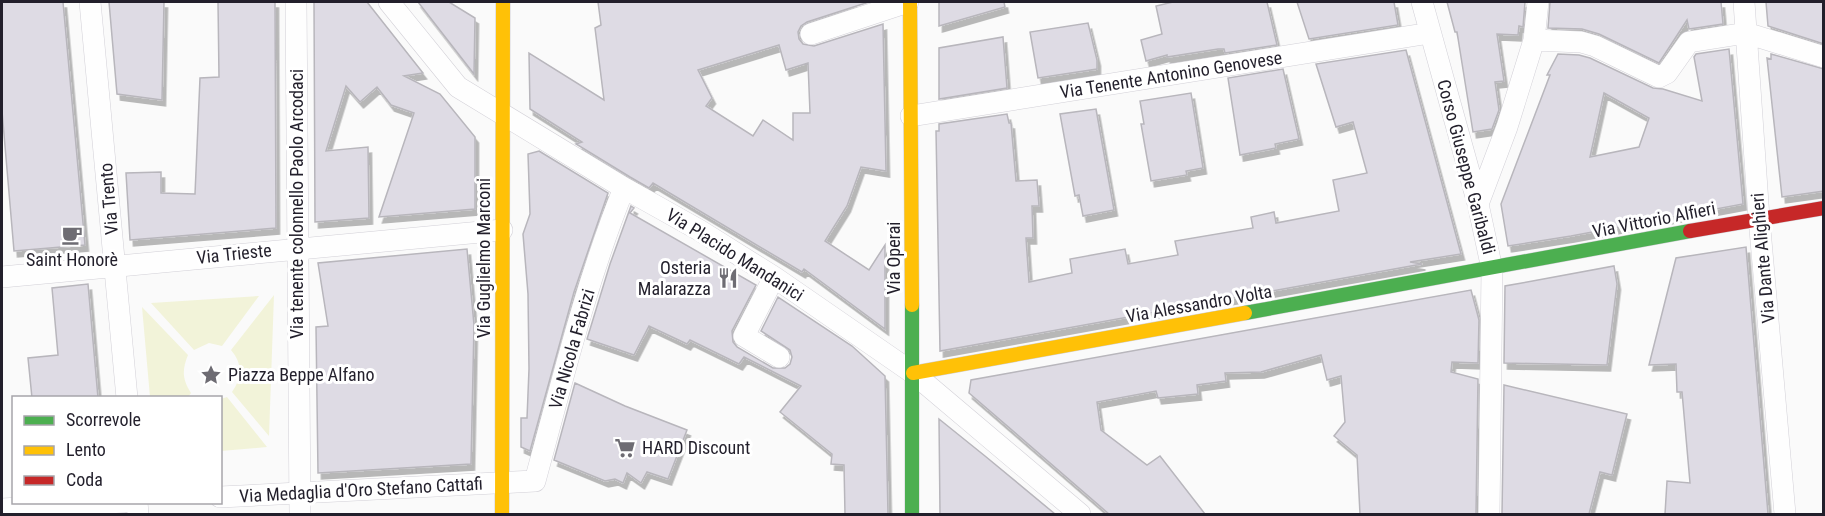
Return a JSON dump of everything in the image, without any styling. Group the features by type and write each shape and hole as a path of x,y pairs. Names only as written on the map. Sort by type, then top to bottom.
{"main road":[{"name":"Via Guglielmo Marconi","path":"502,514 503,2"},
{"name":"Via Operai","path":"909,2 913,373 912,514"},
{"name":"Via Vittorio Alfieri","path":"1492,269 1759,218 1824,208"},
{"name":"Via Alessandro Volta","path":"913,373 1492,269"}],"street":[{"name":"Via Trento","path":"90,2 127,396"},
{"name":"Via tenente colonnello Paolo Arcodaci","path":"296,2 296,248 300,514"},
{"name":"Via Placido Mandanici","path":"389,2 458,87 774,277 913,373 1080,514"},
{"path":"811,34 909,2"},
{"name":"Corso Giuseppe Garibaldi","path":"1422,2 1478,204 1492,269 1489,514"},
{"path":"1478,204 1507,127 1534,40 1538,2"},
{"name":"Via Dante Alighieri","path":"1744,2 1759,218 1785,514"},
{"name":"Via Tenente Antonino Genovese","path":"911,116 1430,33"},
{"path":"1534,40 1581,42 1595,46 1659,77 1667,73 1689,42 1746,33 1824,57"},
{"name":"Via Nicola Fabrizi","path":"502,482 535,481 606,232 624,188"},
{"name":"Via Trieste","path":"2,277 502,230"},
{"path":"774,277 744,336 779,357"},
{"name":"Via Medaglia d'Oro Stefano Cattafi","path":"222,497 502,482"},
{"path":"2,509 89,504"}],"green space":[{"path":"274,295 269,436 232,392 238,382 240,371 238,360 231,350"},
{"path":"259,296 222,346 209,343 194,350 151,303"},
{"path":"142,307 188,355 184,374 191,393 189,396 150,396"},
{"path":"227,397 267,447 222,451 222,399"}],"building":[{"path":"2,2 63,2 85,245 14,251 2,111"},
{"path":"109,2 164,2 162,100 117,94"},
{"path":"218,2 275,2 276,228 130,240 126,173 161,172 161,193 195,194 200,78 219,77"},
{"path":"314,2 367,2 423,73 404,76 440,94 475,137 475,209 379,217 414,113 391,105 377,87 360,102 346,86 326,151 368,147 369,218 315,222"},
{"path":"418,2 449,2 475,18 474,74"},
{"path":"598,2 869,2 807,22 798,32 803,44 814,46 883,24 886,171 861,167 847,206 825,241 869,270 885,245 885,329 804,269 802,272 653,183 649,188 630,177 576,144 582,142 530,109 529,53 604,100 595,28 601,25","holes":["779,45 786,70 808,63 810,113 793,113 793,140 763,120 753,136 706,106 712,98 698,70"]},
{"path":"939,2 1004,2 1005,7 939,26"},
{"path":"1173,2 1267,2 1277,45 1225,53 1224,49 1218,49 1167,57 1167,55 1146,61 1141,40 1162,34 1156,6"},
{"path":"1297,2 1394,2 1398,25 1309,39"},
{"path":"1447,2 1525,2 1523,27 1519,26 1518,35 1497,34 1504,81 1495,82 1499,110 1492,129 1473,132 1457,32 1455,32"},
{"path":"1550,2 1721,2 1723,24 1689,29 1687,20 1659,63 1599,34 1582,29 1548,28"},
{"path":"1766,2 1824,2 1824,44 1768,26"},
{"path":"1088,23 1097,69 1038,78 1030,32"},
{"path":"1003,37 1007,88 939,99 939,48"},
{"path":"1729,49 1743,204 1508,246 1501,204 1550,75 1547,75 1558,54 1590,58 1653,88 1702,101 1694,57 1696,54","holes":["1604,93 1649,118 1639,147 1590,157"]},
{"path":"1406,50 1461,254 1410,262 1422,264 940,351 936,131 939,131 939,124 1007,114 1009,123 1011,123 1016,181 1037,180 1039,206 1032,206 1033,238 1026,238 1029,282 1072,273 1070,259 1125,249 1128,264 1178,255 1175,241 1253,228 1251,217 1274,212 1276,223 1339,211 1333,180 1367,173 1353,122 1336,127 1316,64"},
{"path":"1771,54 1824,69 1824,191 1782,197 1767,58 1771,59"},
{"path":"1283,69 1299,139 1275,144 1276,148 1240,155 1228,78"},
{"path":"1191,93 1203,168 1186,171 1187,175 1151,181 1141,124 1144,124 1140,101"},
{"path":"1096,109 1114,210 1083,216 1079,195 1075,196 1060,114"},
{"path":"539,151 608,193 574,292 530,451 521,447 521,418 527,418 529,369 528,294 523,234 530,214 528,154"},
{"path":"631,206 634,208 630,213 756,285 732,331 733,342 737,347 773,368 785,368 790,364 792,357 790,350 761,331 778,297 852,346 885,376 888,514 845,514 844,465 831,464 832,454 780,412 801,386 744,357 739,364 690,340 687,344 649,326 634,355 587,339"},
{"path":"1746,247 1768,514 1665,514 1667,481 1690,483 1682,392 1677,392 1676,364 1649,365 1676,258"},
{"path":"467,249 474,325 471,464 318,473 316,327 328,326 318,263"},
{"path":"1614,266 1617,284 1607,365 1504,363 1505,286"},
{"path":"88,284 98,396 32,396 28,358 58,355 52,288"},
{"path":"1471,290 1479,320 1478,363 1452,362 1451,372 1478,379 1476,514 1360,514 1357,455 1334,436 1345,422 1341,376 1327,380 1321,355 1261,372 1225,373 1226,381 1197,385 1198,394 1158,398 1156,391 1097,402 1101,430 1147,465 1160,456 1205,514 1109,514 969,393 971,380"},
{"name":"HARD Discount","path":"575,383 625,406 687,430 668,479 647,472 641,483 627,473 623,483 615,479 605,481 554,460"},
{"path":"1504,385 1627,414 1612,475 1600,472 1589,514 1502,514"},
{"path":"939,419 985,456 1055,514 940,514"}],"traffic: fast":[{"path":"1245,313 1690,231"},
{"path":"912,305 912,514"}],"traffic: slow":[{"path":"502,514 503,2"},
{"path":"910,2 912,305"},
{"path":"913,373 1245,313"}],"traffic: jam":[{"path":"1690,231 1824,208"}],"place":[{"name":"Saint Honorè","path":"72,235"},
{"name":"Osteria Malarazza","path":"728,278"},
{"name":"Piazza Beppe Alfano","path":"211,375"},
{"name":"HARD Discount","path":"625,448"}]}
